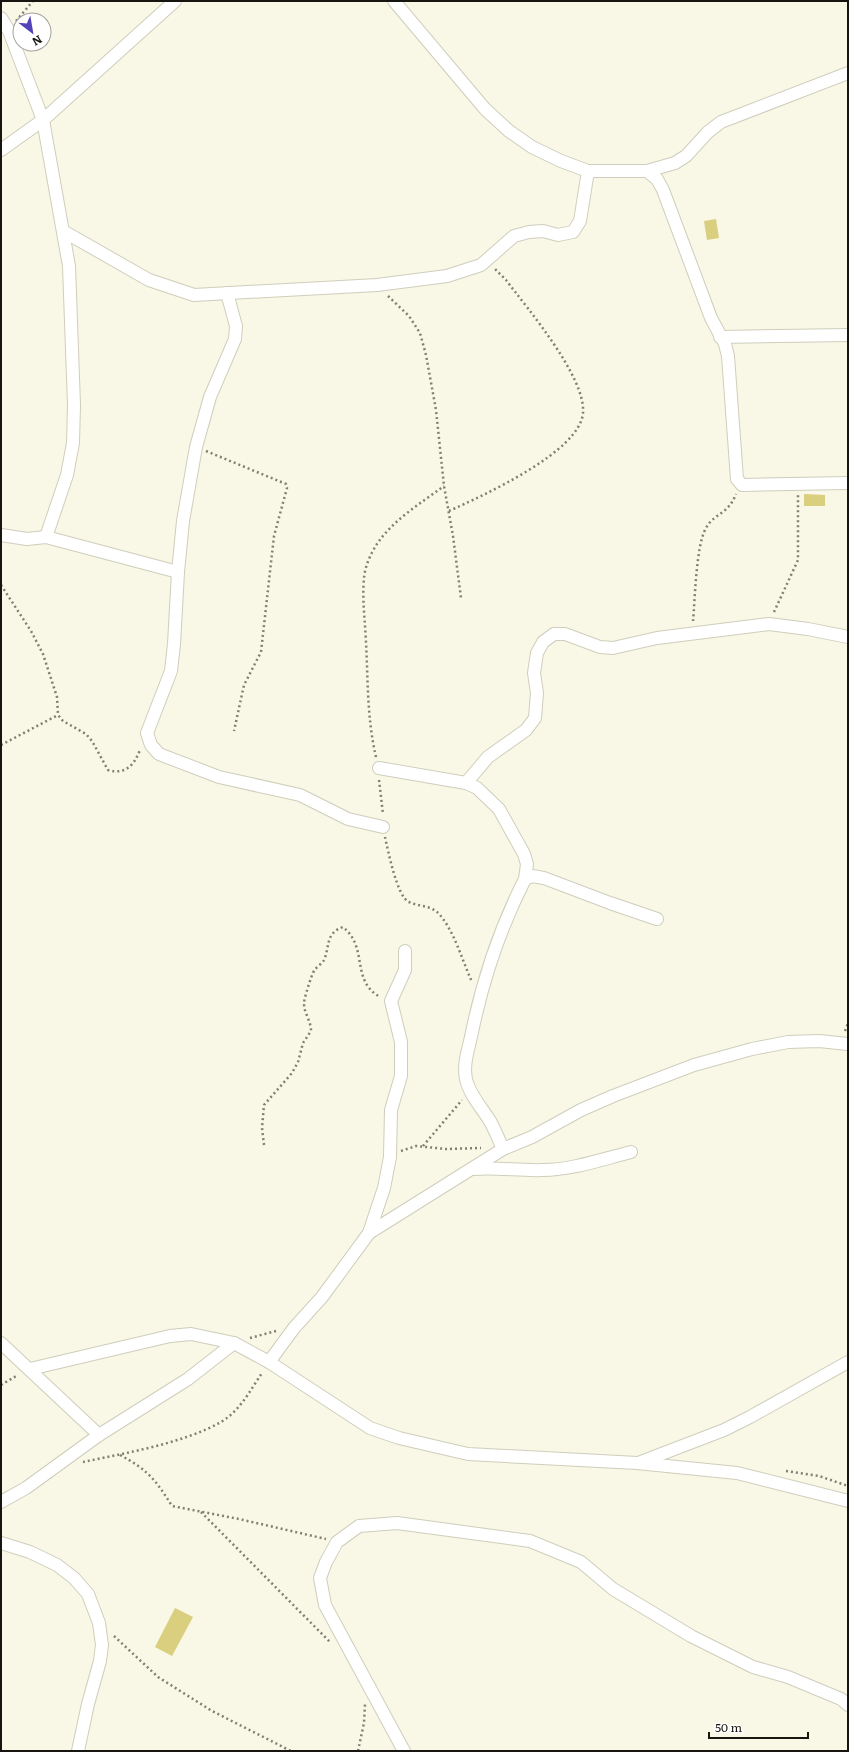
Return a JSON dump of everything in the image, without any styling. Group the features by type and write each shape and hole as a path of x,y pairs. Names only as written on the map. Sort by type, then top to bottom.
{"street":[{"path":"1,150 43,120 175,1"},
{"path":"394,1 485,109 509,131 532,147 554,158 588,171 647,171 675,162 686,156 708,132 721,122 848,73"},
{"path":"1,18 9,31 43,120 69,266 74,405 73,443 67,475 46,537"},
{"path":"63,231 149,280 174,290 194,295 377,285 448,276 481,265 514,236 529,232 542,231 558,235 573,232 580,221 588,171"},
{"path":"647,171 657,179 663,190 711,318 728,356 737,479 742,485 848,483"},
{"path":"227,293 235,319 235,339 210,397 196,447 182,521 171,671 147,733 151,745 159,754 219,777 300,795 348,819 383,827"},
{"path":"720,336 848,335"},
{"path":"1,535 27,539 46,537 178,572"},
{"path":"466,783 488,757 526,730 535,718 536,692 534,673 537,652 543,642 554,634 565,634 600,647 613,648 657,638 769,624 808,629 848,637"},
{"path":"379,768 466,783 476,788 499,809 524,854 527,864 525,879 505,921 480,1000 465,1065 466,1079 470,1088 491,1123 503,1149"},
{"path":"525,879 532,876 544,878 610,903 657,918"},
{"path":"269,1362 294,1328 322,1297 369,1234 384,1188 390,1157 391,1110 401,1076 402,1058 398,1024 391,1001 405,970 405,952"},
{"path":"369,1234 503,1149 532,1137 581,1110 613,1096 694,1065 752,1049 788,1042 819,1041 848,1044"},
{"path":"470,1170 491,1168 544,1170 560,1169 630,1152"},
{"path":"30,1369 170,1336 191,1334 234,1343 269,1362 370,1428 399,1438 468,1454 637,1463 737,1473 848,1501"},
{"path":"1,1343 100,1435"},
{"path":"1,1502 26,1488 100,1435 188,1379 234,1343"},
{"path":"637,1463 724,1430 836,1370 848,1362"},
{"path":"836,1370 848,1367"},
{"path":"404,1751 325,1605 320,1578 338,1542 359,1526 397,1523 530,1541 581,1562 613,1589 691,1636 753,1667 788,1677 840,1699 848,1705"},
{"path":"1,1543 30,1552 57,1565 74,1578 88,1594 99,1623 102,1645 100,1661 88,1704 78,1751"}],"path":[{"path":"9,31 33,1"},
{"path":"449,511 510,481 543,460 568,441 578,428 583,412 581,394 571,371 544,330 506,280 494,269 481,265"},
{"path":"377,285 409,316 420,333 426,355 436,410 444,486 461,598"},
{"path":"196,447 286,484 287,488 274,536 261,652 244,685 234,730"},
{"path":"769,624 798,560 799,484"},
{"path":"692,633 698,567 705,529 712,521 729,508 742,485"},
{"path":"444,486 412,509 391,528 378,543 370,556 364,577 363,606 370,733 379,768 383,827 402,897 411,903 432,908 440,915 451,934 480,1000"},
{"path":"1,585 32,631 43,654 57,697 58,716 63,721 86,734 92,741 108,770 116,772 125,771 134,763 147,733"},
{"path":"1,745 58,716"},
{"path":"264,1145 262,1113 264,1105 292,1073 298,1062 303,1043 311,1031 309,1019 304,1009 304,998 309,990 312,974 323,962 329,939 336,930 343,928 354,939 358,948 362,977 367,987 381,998 391,1001"},
{"path":"423,1146 451,1115 470,1088"},
{"path":"390,1157 409,1148 423,1146 446,1149 475,1147 503,1149"},
{"path":"234,1343 268,1333 294,1328"},
{"path":"81,1463 120,1455 177,1440 222,1421 241,1404 269,1362"},
{"path":"1,1385 30,1369"},
{"path":"120,1455 142,1467 156,1481 172,1506 239,1518 338,1542"},
{"path":"200,1512 331,1643"},
{"path":"99,1623 158,1677 212,1711 291,1751"},
{"path":"358,1751 364,1724 365,1703"}],"building":[{"path":"716,219 719,238 707,240 704,221"},
{"path":"804,494 825,495 825,506 804,506"},
{"path":"175,1608 193,1617 172,1656 155,1647"}]}
